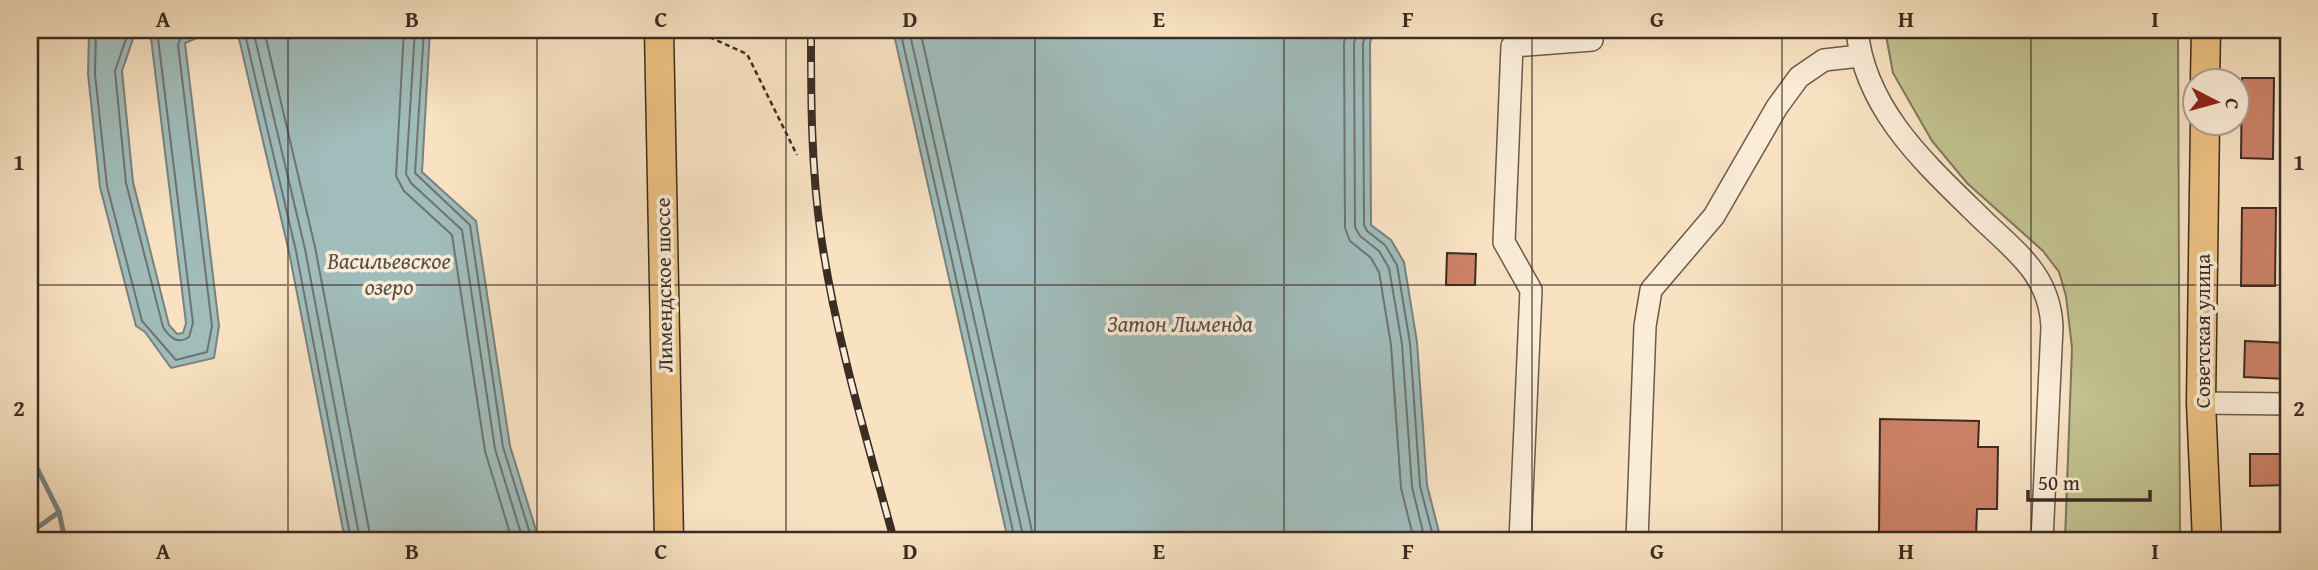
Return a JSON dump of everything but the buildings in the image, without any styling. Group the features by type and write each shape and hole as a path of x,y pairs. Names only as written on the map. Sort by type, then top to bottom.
{"main road":[{"name":"Лимендское шоссе","path":"659,30 669,540"},
{"path":"2205,66 2206,30"},
{"name":"Советская улица","path":"2205,136 2201,404 2207,540"}],"street":[{"path":"1520,540 1531,290 1504,242 1512,46 1592,40 1593,30"},
{"path":"1857,30 1860,56 1871,85 1899,131 1933,171 2027,263 2038,276 2049,300 2052,327 2042,540"},
{"path":"1637,540 1645,326 1651,290 1714,216 1777,107 1799,77 1824,60 1860,56"},
{"path":"2201,404 2288,404"}],"path":[{"path":"547,30 554,36 605,30"},
{"path":"694,30 747,54 797,155"}],"green space":[{"path":"1885,30 2178,30 2180,540 2065,540 2072,348 2066,296 2059,272 2043,251 1967,183 1932,141 1893,73"}],"water":[{"path":"89,30 136,30 122,71 133,182 169,325 177,334 183,333 186,323 150,30 215,30 185,43 219,326 214,358 171,368 145,332 136,326 100,187 88,74"},
{"name":"Васильевское озеро","path":"237,30 430,30 422,172 476,221 510,446 539,540 345,540 289,252"},
{"name":"Затон Лименда","path":"893,30 1374,30 1370,43 1371,225 1391,240 1404,262 1417,342 1427,485 1441,540 1008,540"}],"waterway":[{"path":"30,477 38,470 59,512 65,540"},
{"path":"30,533 59,512"}],"railway":[{"path":"811,30 813,159 827,275 863,427 894,540"}]}
